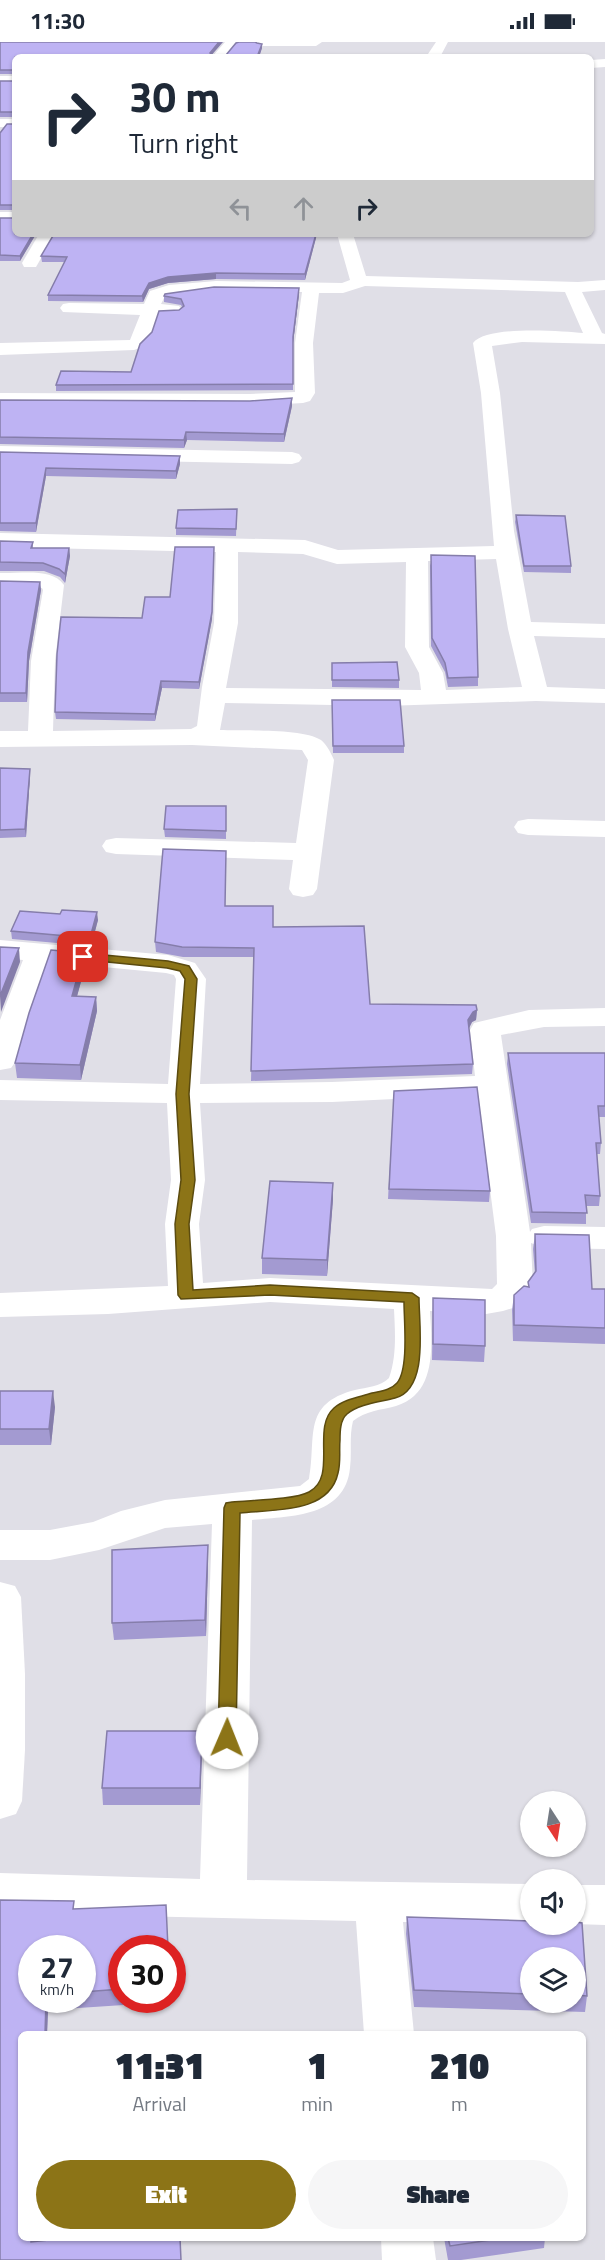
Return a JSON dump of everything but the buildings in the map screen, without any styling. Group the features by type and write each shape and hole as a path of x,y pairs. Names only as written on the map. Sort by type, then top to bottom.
{"street":[{"path":"222,54 231,43 238,42"},
{"path":"258,42 316,42"},
{"path":"30,263 45,237"},
{"path":"346,237 358,281"},
{"path":"358,281 578,287 605,285"},
{"path":"144,288 343,288 354,286 358,281"},
{"path":"578,287 573,290 575,297 600,338"},
{"path":"0,349 134,345 140,341 156,295 177,288"},
{"path":"0,399 250,400 303,398 305,393 304,343 310,311 311,288"},
{"path":"69,308 186,310"},
{"path":"287,310 310,311"},
{"path":"536,694 520,629 506,552 497,476 494,411 482,343 498,338 600,338"},
{"path":"0,452 292,458"},
{"path":"0,540 305,547 337,557 506,552"},
{"path":"192,737 206,733 210,726 226,623 227,545"},
{"path":"417,556 417,647 431,673 435,698"},
{"path":"0,579 48,581 53,585 44,661 40,739"},
{"path":"520,629 605,631"},
{"path":"213,695 435,698 536,694 605,696"},
{"path":"0,739 192,737 311,743 316,747 321,760 303,889"},
{"path":"528,826 605,829"},
{"path":"116,846 307,852"},
{"path":"0,949 168,964 185,969 191,979 183,1094 188,1180 182,1224 186,1295"},
{"path":"0,1061 40,953"},
{"path":"0,1305 108,1302 270,1290 486,1302 503,1299 514,1287 513,1236 485,1030 506,1022 577,1016 605,1017"},
{"path":"0,1090 183,1094 332,1092 491,1085"},
{"path":"513,1236 605,1238"},
{"path":"0,1545 50,1545 74,1541 165,1514 297,1501 315,1496 325,1488 330,1472 333,1428 339,1412 355,1404 395,1393 405,1385 411,1370 412,1298"},
{"path":"223,1899 232,1508"},
{"path":"0,1597 5,1668 5,1746 0,1801"},
{"path":"0,1893 520,1904"},
{"path":"378,1902 389,2031"},
{"path":"586,1905 605,1905"},
{"path":"407,2241 409,2260"}],"route":[{"path":"83,957 168,964 185,969 191,979 183,1094 188,1180 182,1224 186,1295 270,1290 412,1298 411,1370 405,1385 395,1393 355,1404 339,1412 333,1428 330,1472 325,1488 315,1496 297,1501 232,1508 227,1738"}]}
